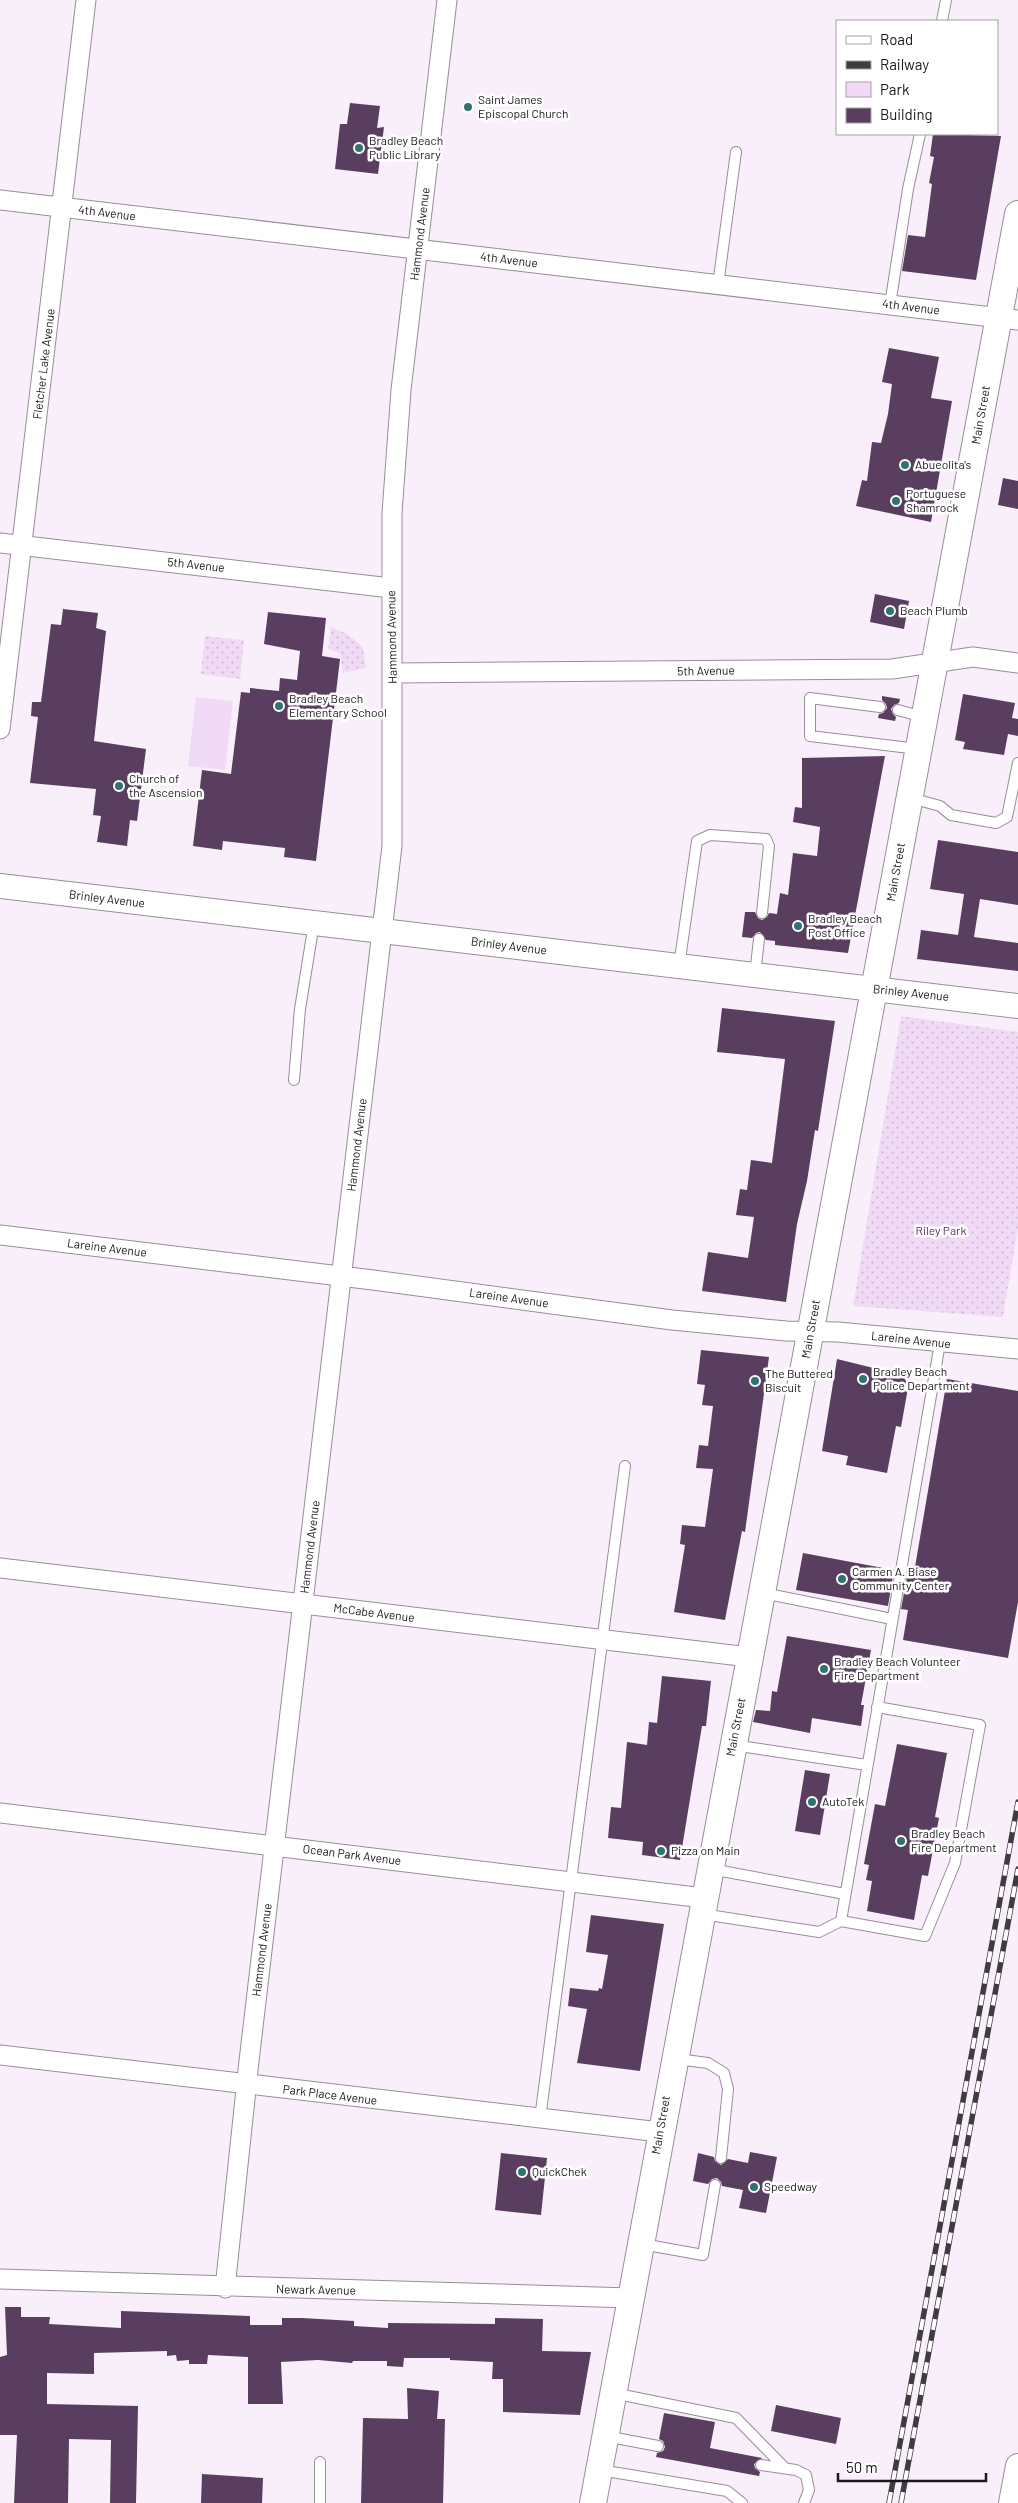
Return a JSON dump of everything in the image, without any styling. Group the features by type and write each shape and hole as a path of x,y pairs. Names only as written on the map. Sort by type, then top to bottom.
{"main road":[{"name":"Main Street","path":"593,2503 660,2132 811,1332 934,663 1008,319 1018,214"}],"street":[{"name":"Fletcher Lake Avenue","path":"0,729 86,0"},
{"name":"Hammond Avenue","path":"225,2288 274,1846 392,837 392,513 401,390 447,0"},
{"name":"4th Avenue","path":"0,200 1008,319"},
{"name":"5th Avenue","path":"0,543 391,588"},
{"name":"5th Avenue","path":"392,673 892,669 973,657 1018,663"},
{"name":"Brinley Avenue","path":"0,886 1018,1006"},
{"name":"Lareine Avenue","path":"0,1235 341,1276 672,1320 811,1332 838,1332 1018,1349"},
{"name":"McCabe Avenue","path":"0,1568 749,1657"},
{"name":"Ocean Park Avenue","path":"0,1813 571,1881 702,1906"},
{"name":"Park Place Avenue","path":"0,2055 660,2132"},
{"name":"Newark Avenue","path":"0,2280 225,2288 631,2298"},
{"path":"1011,2503 1018,2466"}],"lane":[{"path":"942,20 946,0"},
{"path":"890,305 908,189 920,135"},
{"path":"718,285 736,152"},
{"path":"880,707 810,698 810,736 919,749"},
{"path":"898,710 924,718"},
{"path":"910,798 940,806 951,815 996,823 1007,817 1018,763"},
{"path":"679,966 697,841 702,837 710,835 766,839 769,846 762,913"},
{"path":"294,1080 300,1009 314,923"},
{"path":"755,975 759,939"},
{"path":"841,1921 876,1707 940,1343"},
{"path":"540,2119 625,1466"},
{"path":"761,1592 892,1619"},
{"path":"702,1906 819,1932 841,1921 925,1936 954,1863 980,1725 876,1707"},
{"path":"732,1745 867,1766"},
{"path":"709,1869 846,1894"},
{"path":"674,2059 708,2063 724,2073 728,2089 720,2158"},
{"path":"641,2244 703,2255 715,2185"},
{"path":"613,2393 736,2418 784,2467"},
{"path":"605,2436 658,2446"},
{"path":"320,2462 320,2503"},
{"path":"761,2465 784,2467 806,2475 809,2490 804,2503"},
{"path":"599,2470 727,2491 742,2503"}],"green space":[{"path":"331,627 347,634 363,647 366,668 343,673 340,653 328,649"},
{"path":"205,636 244,640 240,679 201,674"},
{"path":"196,697 233,701 225,770 188,766"},
{"name":"Riley Park","path":"901,1016 1018,1032 1018,1228 1003,1317 853,1306"}],"building":[{"name":"Bradley Beach Public Library","path":"350,103 380,106 377,128 384,127 378,174 335,169 340,124 347,124"},
{"path":"933,135 1001,136 976,280 902,271 908,235 925,237 932,184 929,183 934,157 930,156"},
{"path":"889,348 939,357 931,398 952,401 931,522 856,506 862,480 867,481 872,442 881,443 888,414 892,384 882,382"},
{"path":"1003,478 1018,481 1018,509 998,505"},
{"name":"Beach Plumb","path":"875,594 909,601 904,629 870,622"},
{"path":"63,609 98,613 96,628 106,631 94,741 146,749 137,821 130,820 127,846 97,842 101,816 93,815 96,789 30,783 38,717 31,716 32,702 41,702 51,624 61,625"},
{"path":"268,612 326,618 322,656 340,659 316,861 284,857 285,848 223,841 222,850 193,846 202,770 231,774 241,692 250,693 250,688 279,691 280,678 297,680 300,651 264,644"},
{"path":"963,694 1015,703 1012,718 1018,719 1018,736 1008,734 1004,755 963,749 965,742 955,740"},
{"path":"882,696 900,699 899,703 891,709 896,717 895,721 878,718 879,714 883,713 887,708 882,700"},
{"path":"885,756 848,953 775,945 775,941 766,940 760,932 756,933 752,938 742,937 745,912 755,912 758,918 762,920 769,913 777,914 780,893 788,895 793,853 817,856 820,827 793,822 795,807 802,808 802,758"},
{"path":"938,840 1018,852 1018,905 980,899 974,937 1018,943 1018,971 917,959 921,930 958,935 964,894 930,889"},
{"path":"722,1008 835,1021 818,1131 815,1130 807,1181 797,1224 786,1302 702,1291 708,1252 748,1258 754,1217 736,1215 740,1189 747,1190 751,1160 772,1163 785,1059 717,1052"},
{"path":"701,1350 769,1357 745,1532 742,1531 725,1620 674,1612 685,1545 680,1544 682,1525 705,1527 713,1469 696,1468 699,1445 708,1446 713,1406 702,1405 705,1385 697,1384"},
{"path":"837,1359 910,1377 901,1427 896,1426 887,1473 846,1465 848,1456 822,1451"},
{"path":"947,1379 1018,1391 1018,1602 1008,1658 903,1640 908,1610 901,1609 908,1572 914,1573"},
{"name":"Carmen A. Biase Community Center","path":"803,1553 894,1570 888,1606 796,1590"},
{"path":"787,1636 871,1650 861,1705 864,1705 861,1726 812,1718 810,1733 753,1722 756,1710 770,1711 772,1691 777,1692"},
{"path":"662,1676 711,1681 706,1726 702,1726 680,1860 642,1855 643,1842 608,1838 611,1807 621,1808 627,1742 647,1745 649,1722 657,1723"},
{"name":"Bradley Beach Fire Department","path":"897,1744 947,1753 935,1817 939,1818 928,1876 922,1875 914,1920 867,1911 872,1881 866,1880 869,1865 864,1864 875,1804 885,1806"},
{"name":"AutoTek","path":"805,1770 830,1774 820,1835 795,1831"},
{"path":"591,1915 664,1924 640,2071 577,2063 587,2009 568,2006 570,1988 598,1991 599,1988 602,1989 608,1955 586,1952"},
{"path":"750,2152 777,2157 766,2213 739,2208 743,2190 722,2186 717,2178 712,2179 708,2184 693,2181 698,2153 714,2157 715,2161 721,2165 728,2159 748,2163"},
{"name":"QuickChek","path":"501,2153 547,2158 541,2215 495,2210"},
{"path":"5,2307 21,2307 21,2317 50,2317 49,2324 121,2328 121,2311 250,2316 250,2325 282,2325 282,2318 302,2318 354,2321 354,2326 388,2328 388,2323 495,2324 495,2318 543,2319 542,2351 591,2352 580,2415 503,2412 503,2379 492,2379 493,2362 450,2360 450,2358 404,2358 403,2367 387,2366 387,2361 353,2361 352,2363 318,2360 281,2362 283,2404 248,2404 248,2357 208,2355 207,2364 189,2364 189,2360 177,2361 176,2355 167,2356 167,2351 94,2353 94,2374 47,2373 47,2404 138,2406 136,2503 110,2503 111,2440 69,2439 68,2503 14,2503 17,2435 0,2435 0,2357 7,2355"},
{"path":"407,2388 439,2391 437,2419 445,2419 443,2503 361,2503 363,2418 408,2419"},
{"path":"776,2405 841,2418 836,2444 771,2431"},
{"path":"664,2413 715,2422 710,2448 762,2458 754,2464 755,2468 760,2472 759,2476 656,2457 657,2453 663,2451 665,2447 663,2441 659,2439"},
{"path":"202,2474 263,2478 262,2503 201,2503"}],"railway":[{"path":"889,2503 1018,1802"},
{"path":"901,2503 1018,1869"}],"place":[{"name":"Saint James Episcopal Church","path":"468,107"},
{"name":"Bradley Beach Public Library","path":"359,148"},
{"name":"Abueolita's","path":"905,465"},
{"name":"Portuguese Shamrock","path":"896,501"},
{"name":"Beach Plumb","path":"890,611"},
{"name":"Bradley Beach Elementary School","path":"279,706"},
{"name":"Church of the Ascension","path":"119,786"},
{"name":"Bradley Beach Post Office","path":"798,926"},
{"name":"Bradley Beach Police Department","path":"863,1379"},
{"name":"The Buttered Biscuit","path":"755,1381"},
{"name":"Carmen A. Biase Community Center","path":"842,1579"},
{"name":"Bradley Beach Volunteer Fire Department","path":"824,1669"},
{"name":"AutoTek","path":"812,1802"},
{"name":"Bradley Beach Fire Department","path":"901,1841"},
{"name":"Pizza on Main","path":"661,1851"},
{"name":"QuickChek","path":"522,2172"},
{"name":"Speedway","path":"754,2187"}]}
